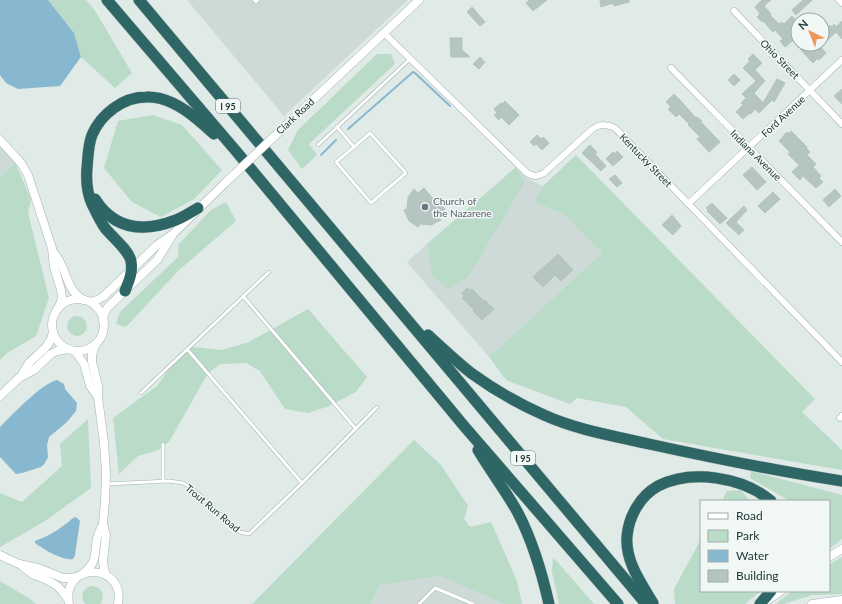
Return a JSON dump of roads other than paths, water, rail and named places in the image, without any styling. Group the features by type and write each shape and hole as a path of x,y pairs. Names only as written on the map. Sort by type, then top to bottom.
{"highway":[{"name":"I 95","path":"107,0 236,151 464,426 618,604"},
{"name":"I 95","path":"139,0 646,604"},
{"path":"125,291 132,269 131,261 128,254 105,227 91,202 86,179 88,149 97,125 108,113 121,103 139,97 157,98 176,105 197,119 236,151"},
{"path":"86,179 100,207 110,217 122,223 133,226 149,228 166,224 198,208"},
{"path":"401,311 472,373 504,394 545,415 568,424 688,453 842,481"},
{"path":"464,426 518,514 537,558 548,604"},
{"path":"653,604 634,570 629,556 627,541 632,515 638,505 649,493 658,486 696,477 725,479 737,482 750,487 770,500"},
{"path":"760,604 770,592"}],"street":[{"name":"Clark Road","path":"86,301 97,300 103,297 157,245 173,234 198,208 419,0"},
{"path":"839,0 842,3"},
{"name":"Ohio Street","path":"734,11 842,124"},
{"name":"Kentucky Street","path":"384,33 527,173 532,176 537,176 544,173 595,127 607,125 615,128 842,362"},
{"name":"Ford Avenue","path":"688,204 842,60"},
{"name":"Indiana Avenue","path":"671,68 842,242"},
{"path":"0,140 26,169 52,248 54,267 62,297 52,324 53,332 61,345 72,350 84,364 90,386 98,397"},
{"name":"Clark Road","path":"103,320 104,314 108,307 156,260 173,234"},
{"path":"52,248 62,265 67,280 74,292 96,307 103,320 104,326 100,339 95,345 92,355 92,362 98,386 104,442 106,484 103,524 106,535 103,560 106,575"},
{"path":"57,310 68,301 86,301"},
{"path":"0,396 19,378 29,364 50,342 53,332"},
{"path":"19,378 34,370 51,354 57,351 82,351 95,345"},
{"path":"68,601 68,593 73,581 89,568 95,559 97,536 103,524"},
{"path":"830,556 842,549"},
{"path":"0,555 19,564 34,575 46,579 56,585 68,601"},
{"path":"19,564 38,568 63,578 70,578 91,572 98,572 106,575 116,584 119,598 118,604"},
{"path":"763,604 780,592"},
{"path":"812,604 842,600"}],"lane":[{"path":"254,0 256,2 258,0"},
{"path":"318,145 410,58"},
{"path":"337,127 354,147"},
{"path":"370,132 406,173 371,203 336,162 354,147 370,132"},
{"path":"141,393 269,272"},
{"path":"243,296 356,429"},
{"path":"187,349 302,484 377,407"},
{"path":"163,444 163,481"},
{"name":"Trout Run Road","path":"106,484 163,481 183,483 192,488 240,532 249,534 302,484"},
{"path":"419,604 435,588 473,604"}],"water":[{"path":"0,0 48,0 74,33 81,57 60,86 18,89 6,83 0,75"},
{"path":"57,380 64,384 65,389 77,403 76,411 67,422 49,437 47,445 48,457 45,463 41,467 16,474 0,457 0,427 43,387"},
{"path":"76,517 80,521 75,555 73,559 59,556 35,543 35,541 55,531"}],"waterway":[{"path":"348,129 413,72 450,106"},
{"path":"321,155 336,140"}],"place":[{"name":"Church of the Nazarene","path":"425,207"}]}
